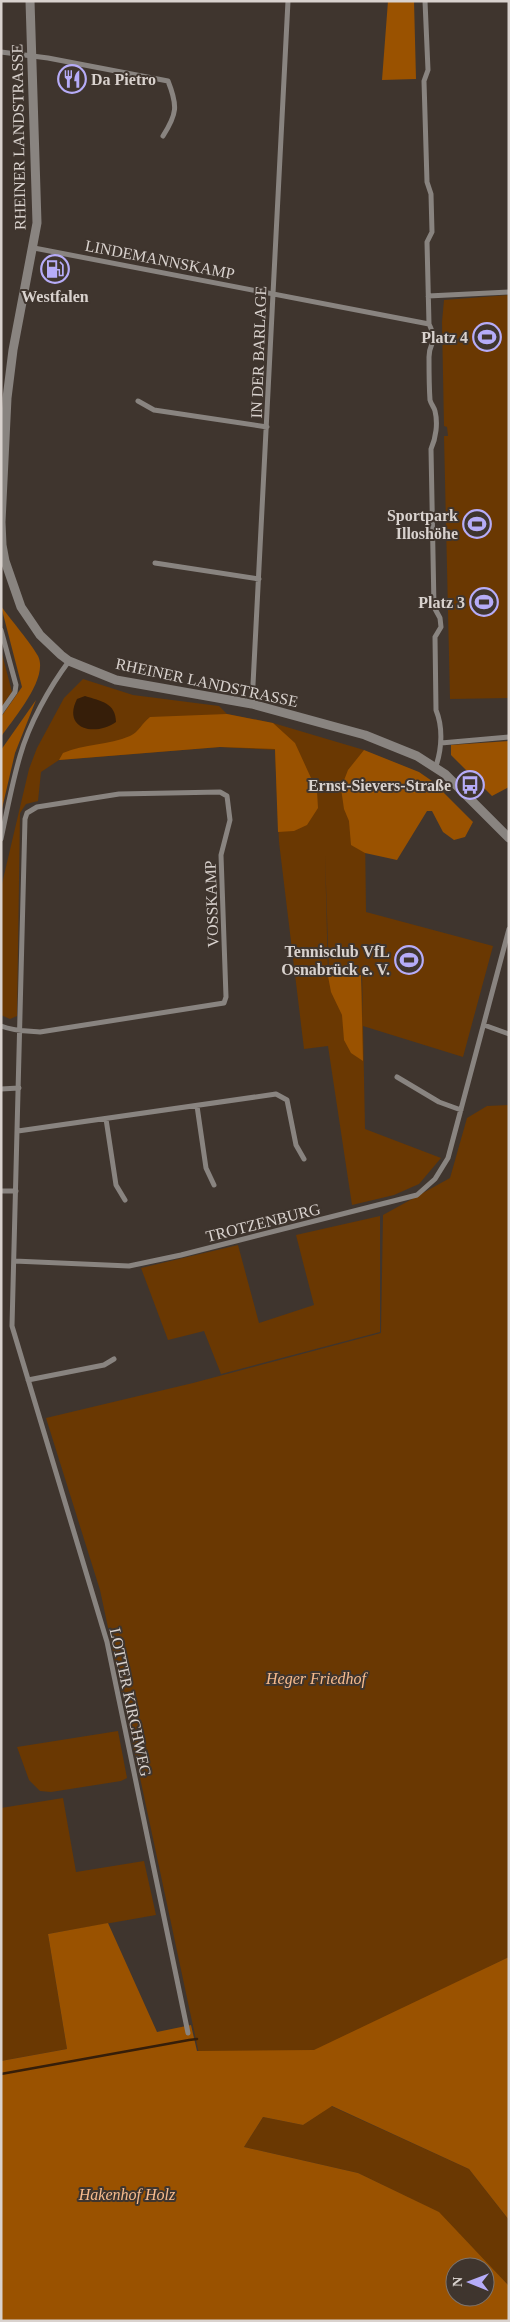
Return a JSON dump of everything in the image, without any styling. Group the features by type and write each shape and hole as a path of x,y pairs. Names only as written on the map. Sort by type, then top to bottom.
{"street":[{"name":"RHEINER LANDSTRASSE","path":"30,1 37,201 34,248 13,350 7,398 2,545 13,588 21,607 51,648 69,661 116,680 252,704 365,735 418,756 436,766 509,838"},
{"name":"IN DER BARLAGE","path":"252,704 288,1"},
{"path":"425,1 427,6 428,70 424,81 427,182 431,194 432,232 427,242 428,296 429,324 434,335 434,342 429,353 430,402 435,410 436,431 436,439 431,449 434,607 440,618 441,627 435,638 436,710 440,718 441,743 436,766"},
{"path":"1,52 168,81 175,98 175,117 163,136"},
{"name":"LINDEMANNSKAMP","path":"34,248 429,324"},
{"path":"428,296 509,292"},
{"path":"138,401 154,410 267,427"},
{"path":"156,563 259,579"},
{"path":"1,630 16,685 15,692 1,712"},
{"path":"1,838 20,755 33,724 59,674 69,661"},
{"path":"441,743 509,737"},
{"name":"VOSSKAMP","path":"20,1031 40,1032 219,1006 224,1003 226,997 221,855 230,820 227,796 220,792 119,794 32,808"},
{"name":"LOTTER KIRCHWEG","path":"32,808 25,819 12,1326 107,1642 188,2034"},
{"name":"TROTZENBURG","path":"14,1261 129,1266 403,1200 417,1195 435,1179 448,1158 509,929"},
{"path":"1,1026 20,1031"},
{"path":"484,1026 509,1034"},
{"path":"397,1077 439,1102 461,1110"},
{"path":"1,1089 19,1088"},
{"path":"18,1131 276,1094 287,1100 296,1145 304,1158"},
{"path":"197,1106 206,1168 214,1186"},
{"path":"106,1119 116,1185 125,1200"},
{"path":"1,1191 16,1191"},
{"path":"28,1380 104,1365 114,1359"}],"green space":[{"path":"388,1 414,1 416,79 382,80"},
{"name":"Sportpark Illoshöhe","path":"509,295 509,698 450,699 444,436 448,436 447,427 444,426 442,322 444,300"},
{"path":"1,606 35,651 40,665 35,686 1,737 1,717 22,687"},
{"path":"1,650 12,692 1,708"},
{"path":"83,679 133,695 219,706 227,714 273,723 364,750 366,912 493,946 463,1057 363,1026 365,1129 441,1158 419,1184 394,1195 352,1205 328,1046 304,1049 279,842 275,750 220,747 59,760 41,772 38,801 26,804 20,813 17,1016 10,1019 1,1015 1,888 29,769 37,748 64,698","holes":["325,854 329,975 362,974 363,1018 361,975 328,976"]},
{"path":"36,700 15,753 1,813 1,750"},
{"path":"227,714 273,723 295,743 317,791 318,808 307,825 294,831 278,832 275,749 220,747 59,760 63,753 71,750 130,736 150,717"},
{"path":"509,741 509,787 492,796 451,755 451,745"},
{"path":"364,750 419,772 432,781 473,822 465,837 454,840 443,832 432,811 427,811 397,860 365,853 351,845 349,821 344,809 341,788 348,770"},
{"path":"361,975 363,1061 351,1053 344,1040 342,1015 331,992 328,976"},
{"name":"Heger Friedhof","path":"509,1105 509,1957 313,2053 199,2054 100,1590 46,1418 193,1383 381,1333 383,1215 450,1178 467,1118 487,1106"},
{"path":"380,1216 380,1332 221,1374 204,1331 168,1340 141,1268 238,1245 259,1323 314,1305 296,1235"},
{"path":"118,1731 127,1778 121,1781 51,1792 40,1791 29,1780 17,1747"},
{"path":"63,1798 76,1872 144,1861 156,1915 48,1934 67,2049 1,2061 1,1808"},
{"name":"Hakenhof Holz","path":"108,1923 157,2032 191,2025 197,2051 314,2050 509,1957 509,2220 469,2169 332,2106 303,2125 263,2117 244,2147 358,2173 439,2212 482,2257 445,2257 445,2307 495,2307 495,2271 509,2286 509,2321 1,2321 1,2061 67,2049 48,1934"},
{"path":"331,2106 469,2169 509,2220 509,2286 495,2271 495,2257 481,2257 438,2212 358,2173 244,2147 263,2117 303,2125"}],"shaded area":[{"path":"85,696 102,701 110,707 116,722 108,727 99,729 90,729 77,723 74,717 74,709 77,699"}],"waterway":[{"path":"189,2040 197,2039"},
{"path":"1,2074 189,2040"}],"place":[{"name":"Da Pietro","path":"72,79"},
{"name":"Westfalen","path":"55,269"},
{"name":"Platz 4","path":"487,337"},
{"name":"Sportpark Illoshöhe","path":"477,524"},
{"name":"Platz 3","path":"484,602"},
{"name":"Ernst-Sievers-Straße","path":"470,785"},
{"name":"Tennisclub VfL Osnabrück e. V.","path":"409,960"}]}
